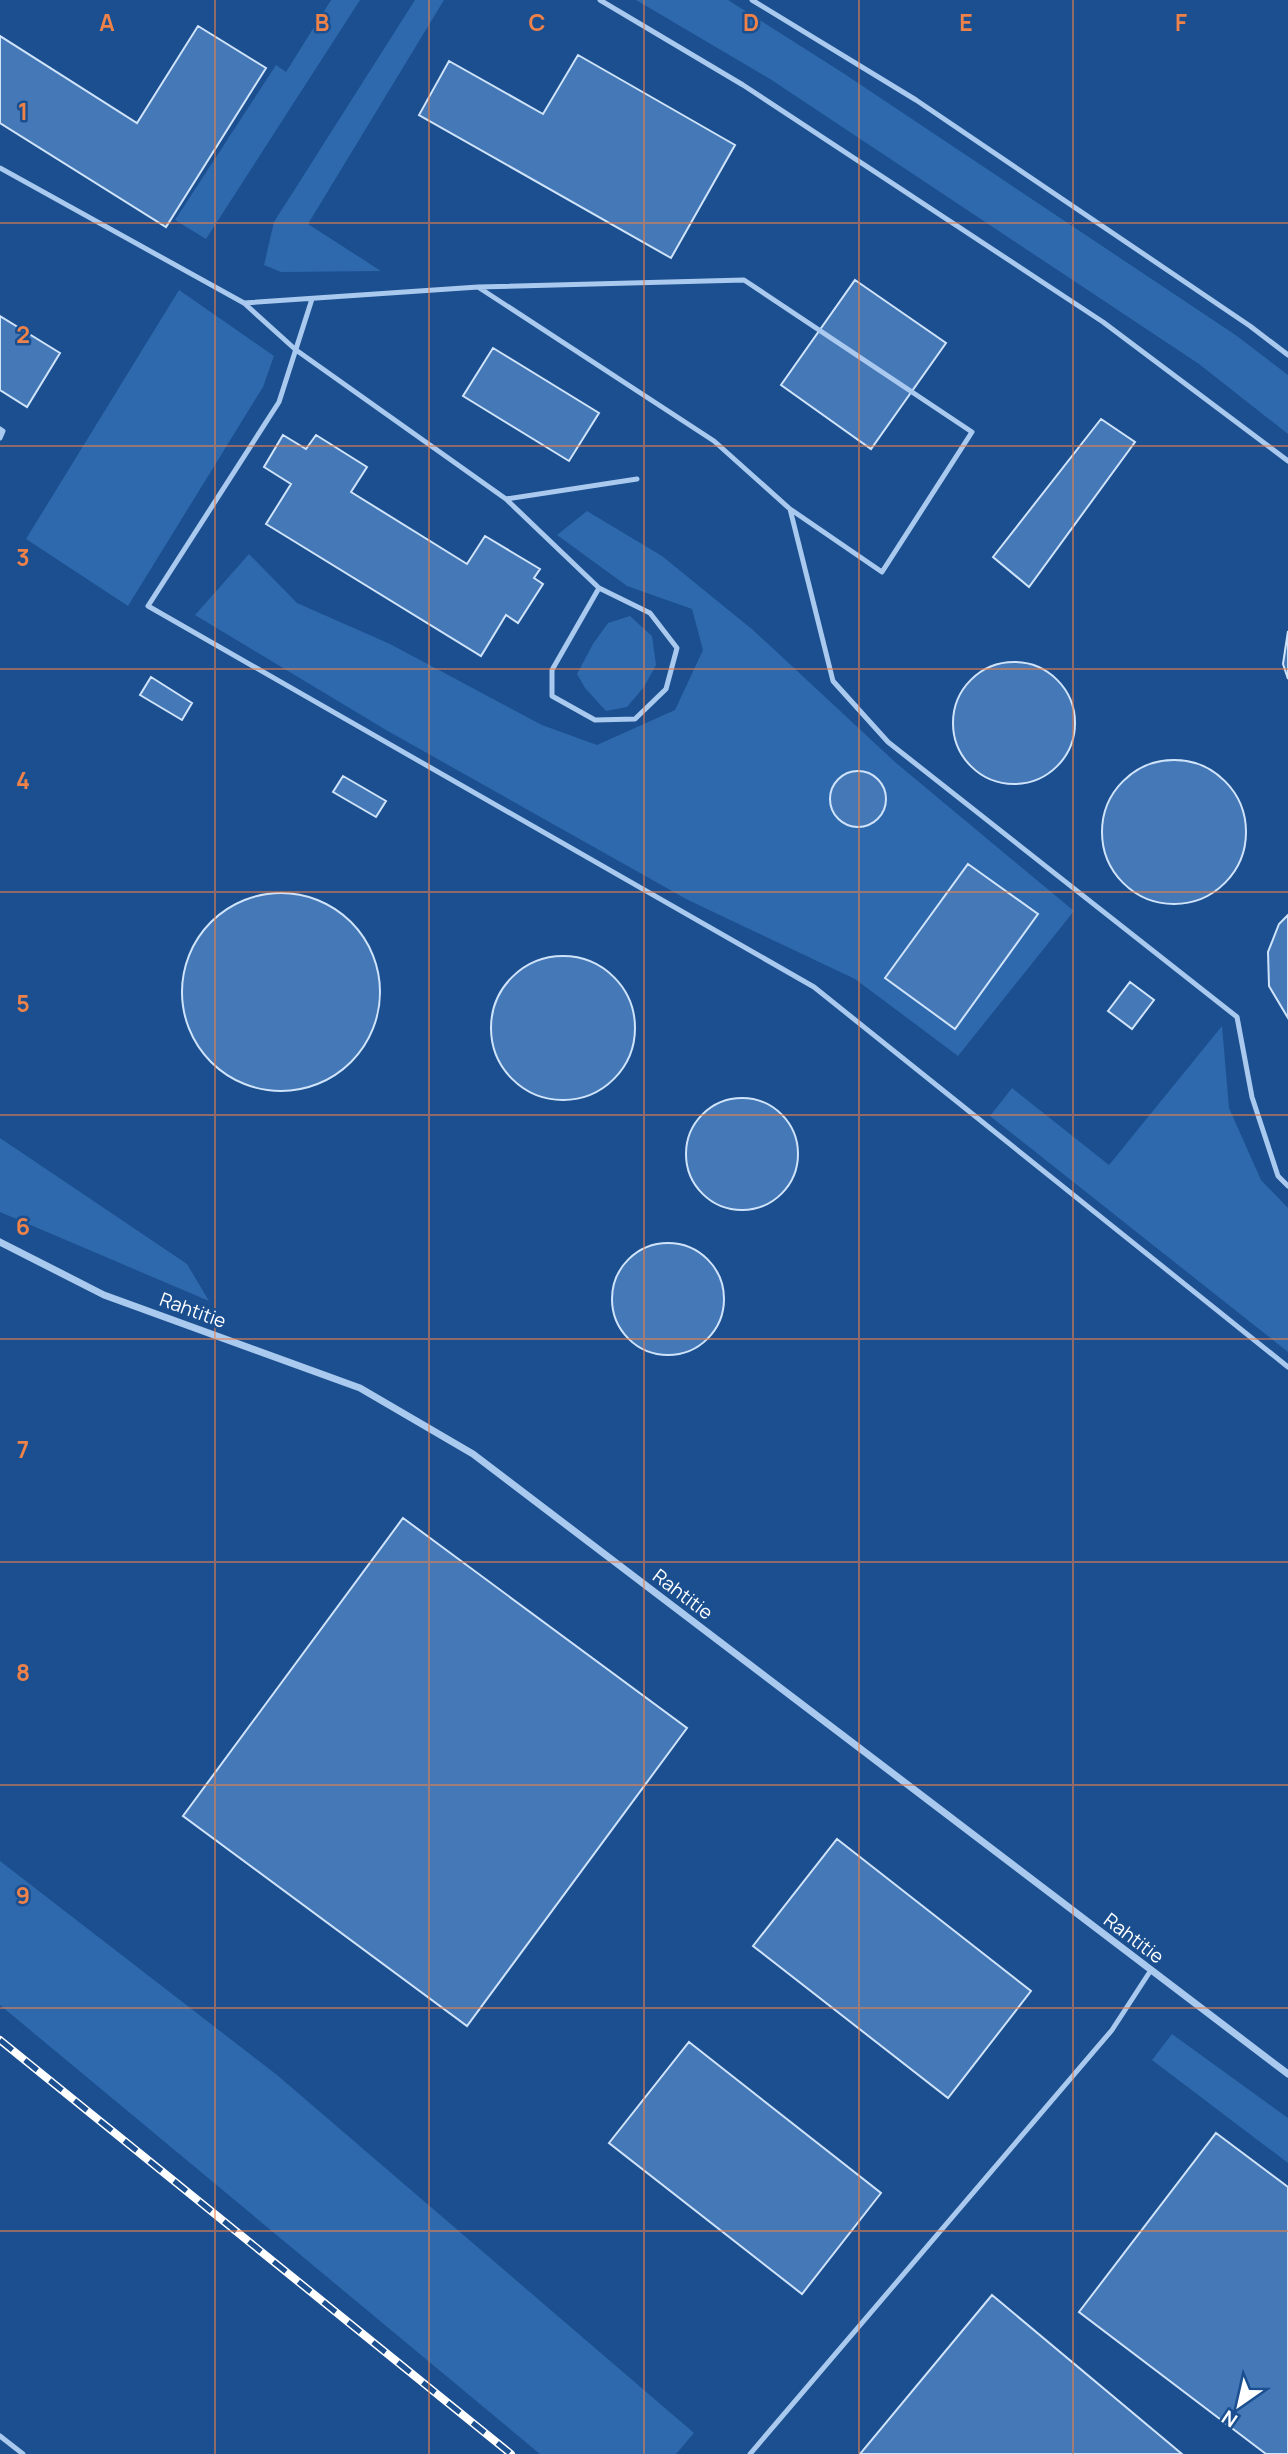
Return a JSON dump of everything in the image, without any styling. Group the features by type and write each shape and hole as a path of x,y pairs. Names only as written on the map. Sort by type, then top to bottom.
{"street":[{"name":"Rahtitie","path":"0,1242 104,1295 360,1388 473,1454 1288,2074"}],"lane":[{"path":"600,0 743,85 1104,322 1288,461"},
{"path":"752,0 916,100 1250,326 1288,355"},
{"path":"0,168 244,303 296,350 506,499 599,588 650,613 677,648 666,689 635,719 595,720 552,696 552,670 599,588"},
{"path":"244,303 478,288 744,280 972,432 882,572 790,509 714,441 478,288"},
{"path":"312,299 279,402 148,606 814,987 1288,1367"},
{"path":"0,429 3,430 0,438"},
{"path":"506,499 637,479"},
{"path":"790,509 833,681 888,742 1237,1017 1252,1097 1278,1176 1288,1186"},
{"path":"750,2454 1112,2031 1151,1970"},
{"path":"0,2436 23,2454"}],"shaded area":[{"path":"331,0 360,0 206,239 175,220 276,65 286,72"},
{"path":"415,0 444,0 308,224 381,271 281,272 264,265 274,222"},
{"path":"636,0 728,0 843,73 1237,336 1288,375 1288,434 1199,364 770,79"},
{"path":"179,290 274,356 263,387 128,606 26,539"},
{"path":"587,511 662,556 753,630 895,762 1074,911 958,1056 855,979 688,900 386,730 195,615 249,554 297,603 390,644 542,725 597,745 675,710 703,650 692,609 627,586 557,535"},
{"path":"630,616 652,636 656,665 644,687 627,707 606,711 585,688 577,674 608,623"},
{"path":"1222,1026 1229,1108 1261,1180 1288,1208 1288,1352 990,1116 1012,1088 1109,1165"},
{"path":"0,1138 187,1264 209,1301 0,1212"},
{"path":"0,1861 277,2075 694,2433 676,2454 540,2454 0,2005"},
{"path":"1172,2034 1288,2118 1288,2163 1152,2060"}],"building":[{"path":"198,26 266,68 166,227 0,123 0,36 137,123"},
{"path":"578,55 735,145 671,258 419,115 449,61 543,114"},
{"path":"855,280 946,343 871,449 781,385"},
{"path":"0,316 60,353 27,407 0,390"},
{"path":"493,348 599,413 569,461 463,396"},
{"path":"1101,419 1135,442 1029,587 993,557"},
{"path":"283,435 306,449 316,435 367,467 351,492 467,564 485,536 540,569 534,578 543,584 518,623 506,615 481,656 266,524 291,484 264,467"},
{"path":"1288,631 1288,679 1283,664"},
{"path":"1014,662 1037,667 1057,680 1070,700 1075,723 1070,746 1057,766 1037,779 1014,784 991,779 971,766 958,746 953,723 958,700 971,680 991,667"},
{"path":"151,677 192,703 182,720 140,695"},
{"path":"1174,760 1202,765 1225,781 1241,804 1246,832 1241,860 1225,883 1202,899 1174,904 1146,899 1123,883 1107,860 1102,832 1107,804 1123,781 1146,765"},
{"path":"853,771 863,771 878,779 884,788 884,810 878,819 863,827 853,827 835,815 830,804 830,794 842,776"},
{"path":"343,776 386,801 376,817 333,792"},
{"path":"968,864 1038,914 955,1029 885,978"},
{"path":"281,893 319,900 336,909 351,922 364,937 373,954 380,992 373,1030 364,1047 351,1062 336,1075 319,1084 281,1091 243,1084 226,1075 211,1062 198,1047 189,1030 182,992 189,954 198,937 211,922 226,909 243,900"},
{"path":"1288,915 1288,1018 1269,986 1268,952 1279,924"},
{"path":"563,956 591,961 614,977 630,1000 635,1028 630,1056 614,1079 591,1095 563,1100 535,1095 512,1079 496,1056 491,1028 496,1000 512,977 535,961"},
{"path":"1130,982 1154,1000 1132,1029 1108,1011"},
{"path":"742,1098 763,1102 782,1114 794,1133 798,1154 794,1175 782,1194 763,1206 742,1210 721,1206 702,1194 690,1175 686,1154 690,1133 702,1114 721,1102"},
{"path":"668,1243 689,1247 708,1259 720,1278 724,1299 720,1320 708,1339 689,1351 668,1355 647,1351 628,1339 616,1320 612,1299 616,1278 628,1259 647,1247"},
{"path":"403,1518 687,1728 467,2026 183,1816"},
{"path":"837,1839 1031,1991 948,2098 753,1946"},
{"path":"689,2042 881,2193 802,2294 609,2143"},
{"path":"1216,2133 1288,2187 1288,2454 1266,2454 1079,2312"},
{"path":"992,2295 1182,2454 860,2454"}],"railway":[{"path":"0,2040 511,2454"}]}
